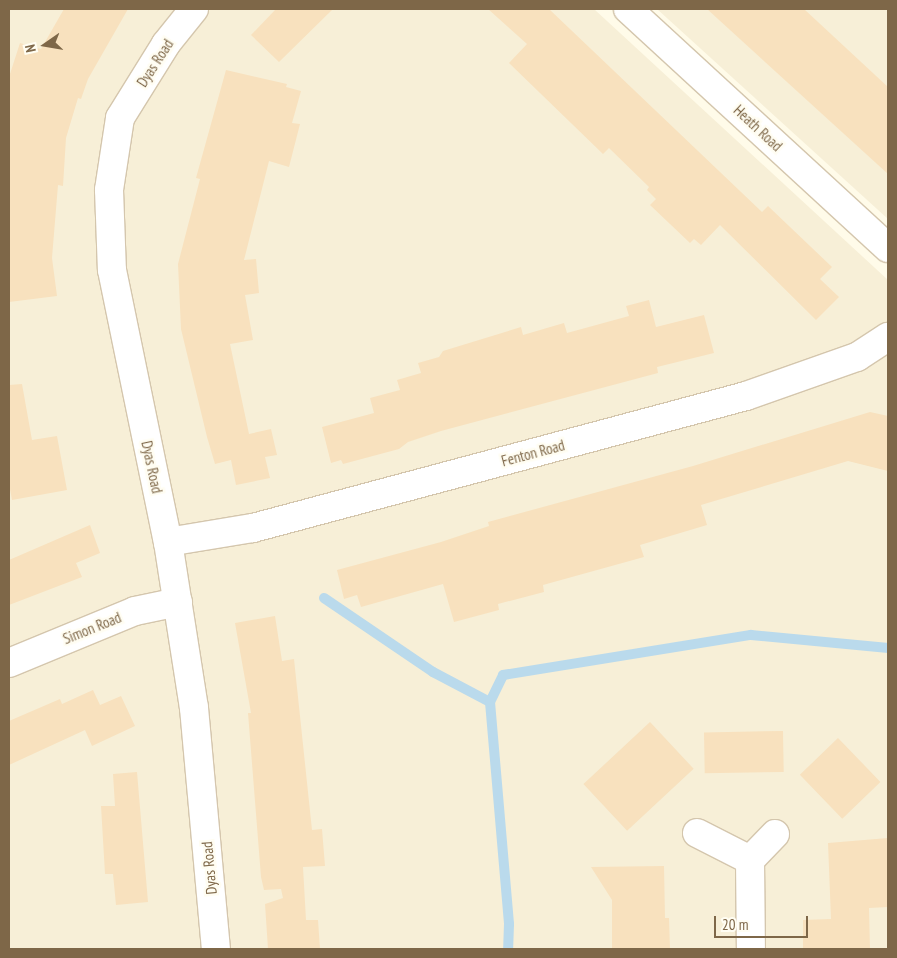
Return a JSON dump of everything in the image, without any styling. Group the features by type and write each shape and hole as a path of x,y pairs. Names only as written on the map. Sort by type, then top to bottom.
{"street":[{"name":"Dyas Road","path":"194,9 166,44 120,118 109,190 113,279 168,542 194,708 216,949"},
{"name":"Heath Road","path":"628,9 888,248"},
{"name":"Fenton Road","path":"168,542 253,528 746,396 857,357 888,337"},
{"name":"Simon Road","path":"9,663 135,611 178,602"},
{"path":"697,833 750,860"},
{"path":"751,949 750,860 775,834"}],"shaded area":[{"path":"9,9 594,9 888,280 888,949 9,949"},
{"path":"657,9 888,9 888,219"}],"building":[{"path":"64,9 128,9 88,79 81,99 78,98 66,138 63,186 58,185 52,258 57,296 9,302 9,77 20,43 41,49"},
{"path":"276,9 333,9 279,62 251,35"},
{"path":"488,9 549,9 762,212 768,206 832,267 820,279 839,297 816,320 720,225 701,245 694,239 690,243 650,205 656,199 647,190 649,187 609,148 603,154 509,63 527,44"},
{"path":"707,9 804,9 888,87 888,174"},
{"path":"226,70 287,84 286,87 301,91 292,123 300,124 289,167 269,161 244,260 256,259 259,293 245,295 253,340 230,344 249,434 271,429 277,455 265,457 270,478 236,485 231,460 215,464 207,437 181,329 178,264 200,179 196,178"},
{"path":"649,300 656,327 704,315 714,353 657,367 658,373 441,431 408,442 399,449 343,464 341,460 331,463 322,427 374,413 370,398 400,390 397,380 421,373 418,363 439,357 443,351 521,327 523,335 564,323 567,333 629,316 626,306"},
{"path":"22,384 32,440 57,436 67,490 12,500 9,484 9,385"},
{"path":"870,412 888,416 888,471 848,461 701,505 707,525 640,545 644,557 543,585 544,592 498,604 499,610 454,622 443,584 361,607 357,595 344,599 337,570 441,542 489,526 488,522 693,466"},
{"path":"90,525 100,553 76,563 82,577 9,605 9,560"},
{"path":"275,616 282,661 294,659 312,830 322,829 325,866 303,867 306,920 318,920 320,949 268,949 265,904 283,898 281,889 264,890 261,877 248,713 251,713 235,623"},
{"path":"93,690 100,705 121,696 135,726 92,746 85,730 9,765 9,721 60,699 62,704"},
{"path":"650,722 694,769 627,831 583,784"},
{"path":"783,731 784,772 705,773 704,732"},
{"path":"838,738 880,782 842,819 800,775"},
{"path":"137,772 148,902 116,905 113,874 105,874 101,806 115,806 113,774"},
{"path":"888,838 888,907 869,908 870,949 803,949 803,920 831,919 828,843"},
{"path":"664,866 665,918 669,918 670,949 612,948 612,900 591,867"}],"waterway":[{"path":"324,598 433,672 490,702 509,924 508,949"},
{"path":"490,702 503,675 751,635 888,648"}]}
